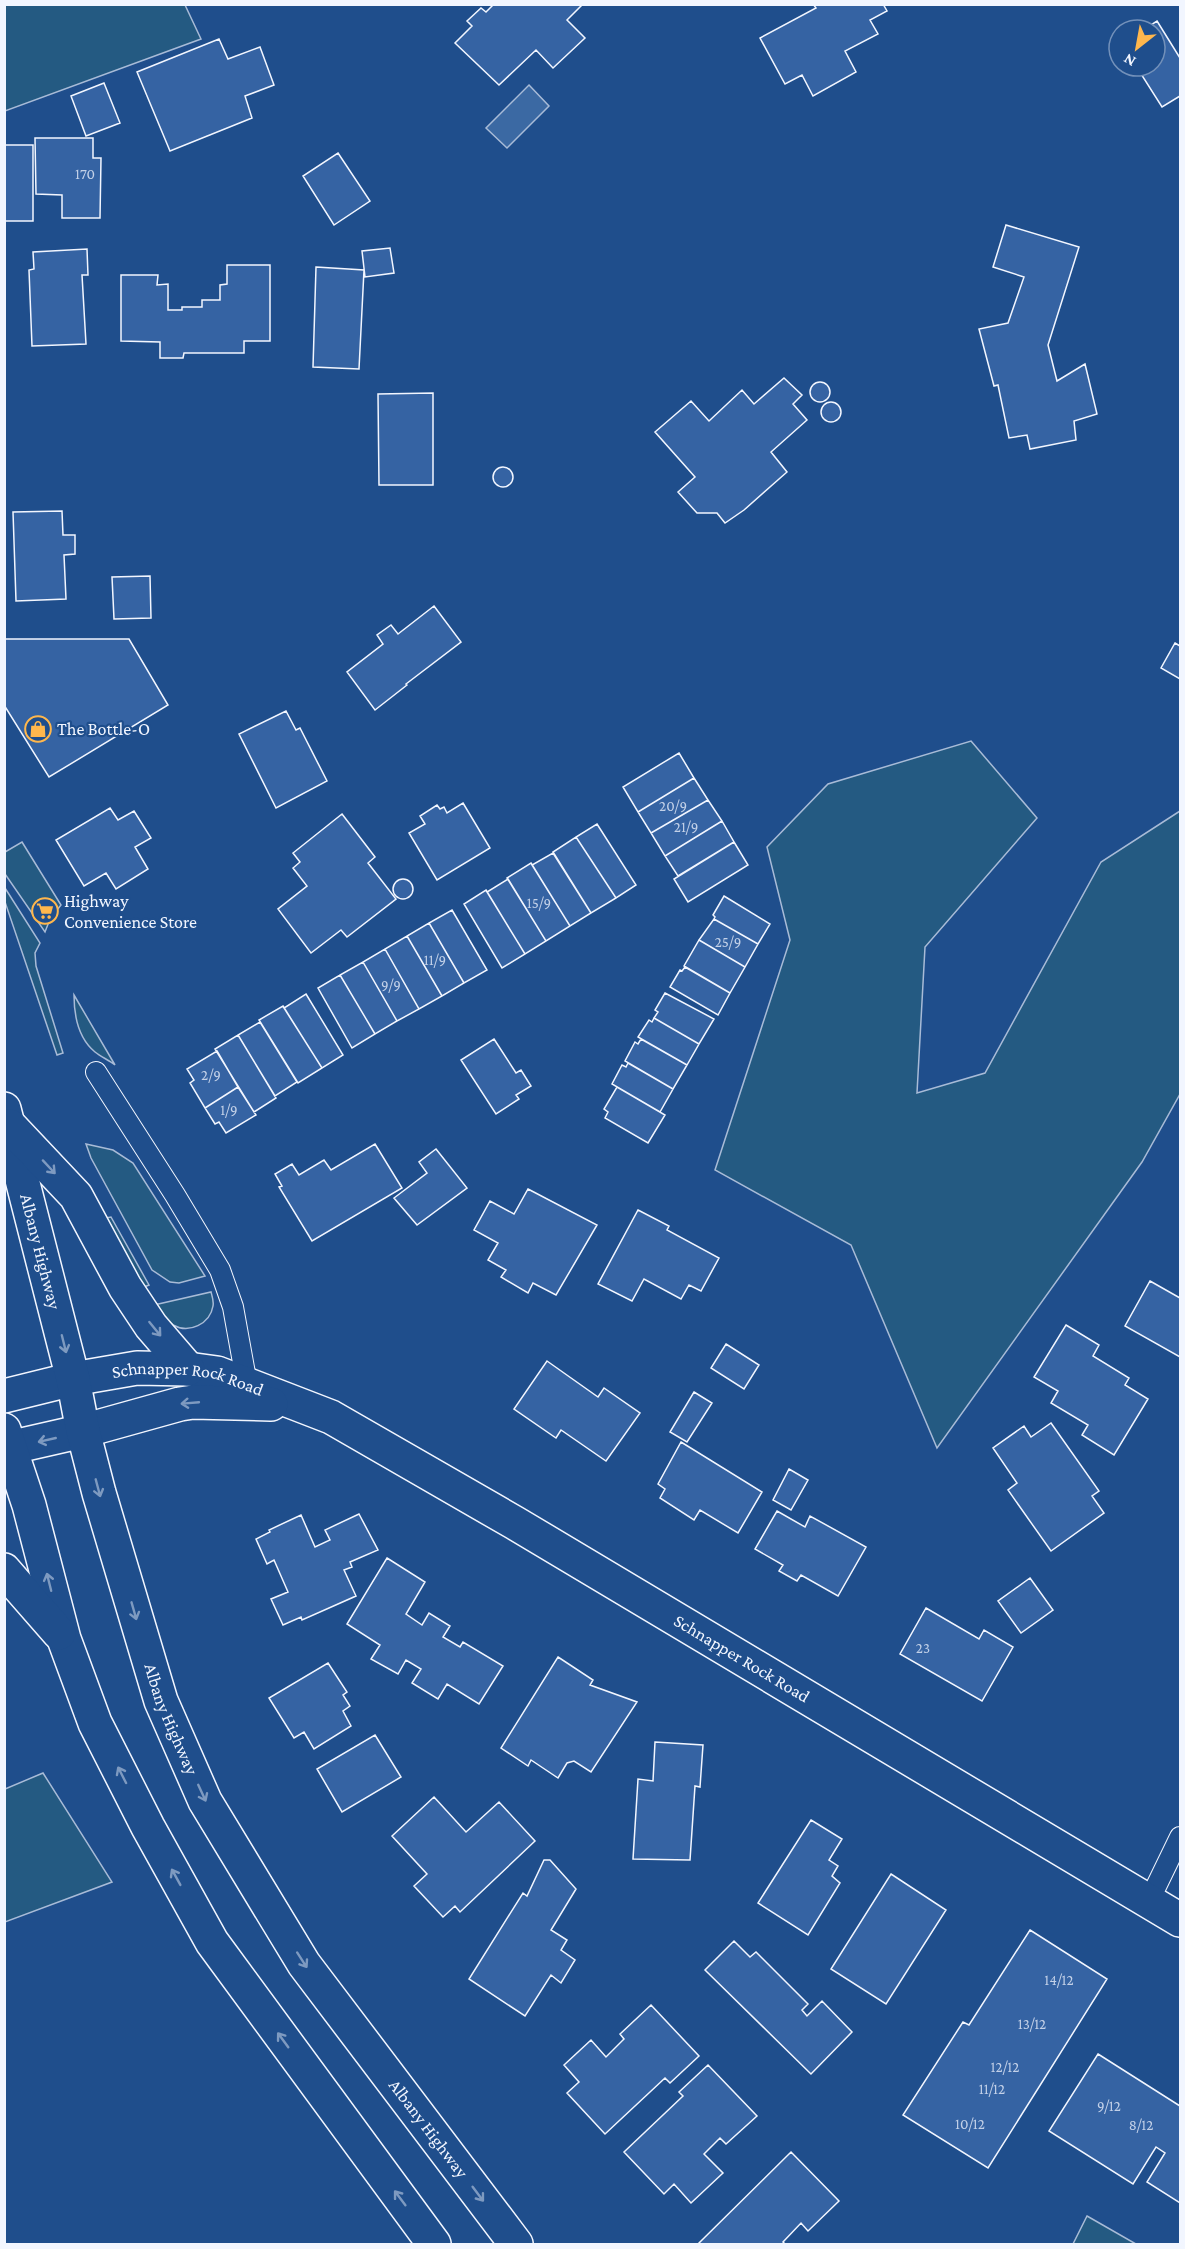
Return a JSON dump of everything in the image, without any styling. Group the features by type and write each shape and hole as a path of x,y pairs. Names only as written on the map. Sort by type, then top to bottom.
{"main road":[{"path":"7,1117 76,1196 125,1287 151,1326 189,1369"},
{"name":"Albany Highway","path":"7,1117 73,1379 83,1431 161,1701 205,1801 304,1964 516,2244"},
{"name":"Schnapper Rock Road","path":"4,1396 73,1379 137,1368 189,1369 217,1374 248,1394 300,1406 331,1417 367,1436 1180,1920"},
{"name":"Schnapper Rock Road","path":"6,1442 83,1431 171,1405 248,1394"},
{"path":"6,1442 31,1512 64,1639 95,1723 148,1827 212,1942 435,2244"},
{"path":"4,1570 64,1639"}],"lane":[{"path":"96,1072 220,1270 233,1307 248,1394"},
{"path":"1149,1901 1180,1837"}],"shaded area":[{"path":"4,5 185,5 201,39 5,111"},
{"path":"529,85 549,106 507,148 486,128"},
{"path":"971,741 1037,818 925,947 917,1093 985,1073 1101,862 1180,811 1180,1094 1142,1162 937,1448 851,1245 715,1170 790,940 767,847 828,784"},
{"path":"22,842 61,905 50,919 45,932 5,874 5,852"},
{"path":"5,888 40,943 35,953 36,966 63,1053 57,1055 5,902"},
{"path":"74,995 115,1065 95,1052 85,1040 76,1018"},
{"path":"86,1144 113,1150 133,1163 205,1276 179,1283 170,1282 152,1270 91,1158"},
{"path":"111,1217 149,1285 144,1287 105,1218"},
{"path":"211,1292 213,1306 208,1318 192,1328 179,1328 173,1325 154,1305"},
{"path":"43,1773 112,1882 5,1922 5,1789"},
{"path":"1087,2216 1136,2244 1073,2244"}],"building":[{"path":"494,4 583,4 567,20 585,38 553,68 536,50 499,85 455,43 472,26 467,21 481,8 486,12"},
{"path":"813,4 883,4 887,11 870,20 878,34 845,51 856,72 813,96 802,75 785,84 760,38 816,8"},
{"path":"1167,37 1180,58 1180,96 1162,107 1144,78 1167,78"},
{"path":"219,39 228,59 260,47 274,85 245,96 252,118 170,151 137,72"},
{"path":"104,83 120,123 86,136 71,96"},
{"path":"35,138 93,138 93,158 101,158 100,218 62,218 62,195 36,194"},
{"path":"4,145 33,145 33,221 4,221"},
{"path":"338,153 370,201 334,225 303,176"},
{"path":"1006,225 1079,247 1048,345 1057,381 1085,364 1097,414 1074,421 1076,440 1030,449 1027,435 1009,438 998,385 994,386 979,329 1008,323 1024,277 993,267"},
{"path":"390,248 394,273 365,277 362,251"},
{"path":"87,249 88,275 82,275 86,344 32,346 29,270 34,269 33,252"},
{"path":"227,265 270,265 270,341 244,341 244,353 184,353 183,358 160,358 160,342 121,341 121,275 158,275 157,285 168,284 168,310 182,310 182,307 202,307 202,300 220,300 220,285 227,284"},
{"path":"316,267 364,270 359,369 313,367"},
{"path":"784,378 802,395 793,404 807,420 771,452 787,472 744,510 725,523 717,513 697,513 678,492 695,477 655,432 691,401 709,421 742,390 754,404"},
{"path":"820,382 827,385 830,392 827,399 820,402 813,399 810,392 813,385"},
{"path":"433,393 433,485 379,485 378,394"},
{"path":"831,402 838,405 841,412 838,419 831,422 824,419 821,412 824,405"},
{"path":"503,467 510,470 513,477 510,484 503,487 496,484 493,477 496,470"},
{"path":"62,511 63,535 75,535 75,554 64,555 66,599 16,601 13,512"},
{"path":"150,576 151,618 114,619 112,577"},
{"path":"434,606 461,642 375,710 347,672 383,644 377,635 391,625 398,634"},
{"path":"4,639 129,639 168,705 49,777 4,705"},
{"path":"1175,643 1180,646 1180,679 1161,668"},
{"path":"286,711 296,730 300,728 327,781 276,808 239,734"},
{"path":"679,753 694,778 638,812 623,787"},
{"path":"694,778 708,800 651,833 638,812"},
{"path":"708,800 722,821 665,856 651,833"},
{"path":"463,803 490,848 437,880 409,833 425,824 420,816 437,805 440,809 444,807 447,813"},
{"path":"110,808 118,820 134,811 151,838 135,847 148,869 116,889 106,873 84,886 56,840"},
{"path":"342,814 375,857 368,863 396,899 347,937 341,930 311,953 278,909 307,886 293,868 300,862 293,853"},
{"path":"722,821 734,842 678,876 665,856"},
{"path":"597,824 636,885 616,898 576,837"},
{"path":"576,837 616,898 591,913 553,852"},
{"path":"734,842 748,865 688,902 674,879"},
{"path":"553,853 591,913 570,926 532,865"},
{"path":"531,863 570,926 546,941 507,878"},
{"path":"403,879 410,882 413,889 410,896 403,899 396,896 393,889 396,882"},
{"path":"508,879 546,941 525,954 487,892"},
{"path":"486,890 525,954 502,968 464,904"},
{"path":"724,896 770,924 758,944 714,919 713,915"},
{"path":"452,910 487,970 464,983 429,923"},
{"path":"714,919 758,944 745,967 699,940"},
{"path":"429,923 464,983 442,996 407,936"},
{"path":"407,936 442,996 419,1009 385,949"},
{"path":"699,940 745,967 730,993 684,966"},
{"path":"385,949 419,1009 397,1021 363,962"},
{"path":"363,962 397,1021 375,1034 340,975"},
{"path":"685,967 730,993 718,1015 670,987 680,970 682,971"},
{"path":"340,975 375,1034 352,1048 318,988"},
{"path":"665,993 714,1019 699,1044 654,1018 658,1012 655,1010"},
{"path":"306,994 343,1055 322,1068 284,1008"},
{"path":"283,1006 322,1068 298,1083 259,1020"},
{"path":"654,1018 699,1044 687,1065 638,1037 649,1020 652,1022"},
{"path":"260,1022 297,1082 275,1096 238,1035"},
{"path":"238,1035 276,1098 254,1112 215,1049"},
{"path":"494,1039 516,1073 521,1070 531,1086 516,1095 519,1099 496,1114 461,1060"},
{"path":"641,1039 687,1065 673,1089 625,1061 635,1042 638,1044"},
{"path":"217,1051 238,1087 205,1108 190,1083 194,1080 187,1069"},
{"path":"628,1063 673,1089 660,1112 612,1084 622,1065 626,1067"},
{"path":"238,1087 256,1115 226,1133 219,1122 215,1124 205,1108"},
{"path":"617,1087 665,1115 648,1143 605,1118 608,1112 604,1109"},
{"path":"375,1144 402,1188 312,1241 279,1187 282,1186 275,1174 292,1164 299,1175 324,1160 331,1170"},
{"path":"436,1149 467,1188 417,1225 394,1198 427,1173 419,1162"},
{"path":"528,1189 597,1225 556,1295 533,1283 528,1293 501,1277 506,1270 488,1260 498,1243 474,1230 490,1201 514,1214"},
{"path":"638,1210 669,1226 667,1230 719,1258 701,1291 689,1285 681,1299 644,1279 632,1301 598,1284"},
{"path":"1150,1281 1180,1298 1180,1357 1125,1326"},
{"path":"1066,1325 1099,1345 1093,1356 1129,1378 1125,1385 1148,1399 1114,1455 1082,1435 1088,1425 1051,1403 1058,1391 1034,1377"},
{"path":"726,1344 759,1365 744,1389 711,1368"},
{"path":"547,1361 598,1397 604,1388 640,1413 606,1461 561,1430 556,1438 514,1409"},
{"path":"694,1392 712,1403 687,1442 670,1432"},
{"path":"1051,1423 1099,1491 1092,1496 1104,1513 1051,1551 1008,1490 1017,1483 993,1448 1024,1426 1031,1437"},
{"path":"681,1442 762,1492 738,1533 700,1510 694,1520 660,1498 665,1489 658,1484"},
{"path":"789,1469 808,1480 791,1510 773,1500"},
{"path":"777,1511 805,1527 810,1516 866,1547 838,1596 801,1575 797,1581 779,1571 783,1565 755,1549"},
{"path":"359,1514 378,1550 350,1562 352,1567 344,1570 356,1596 302,1620 301,1617 283,1625 271,1599 288,1592 274,1560 267,1564 256,1539 270,1532 269,1530 301,1515 315,1547 330,1540 325,1530"},
{"path":"387,1558 425,1582 406,1614 422,1625 429,1613 450,1626 443,1637 460,1647 463,1642 503,1666 479,1704 447,1684 438,1699 412,1683 421,1669 406,1660 398,1674 371,1659 380,1645 347,1624"},
{"path":"1030,1578 1053,1610 1021,1633 998,1601"},
{"path":"926,1608 979,1639 984,1630 1013,1647 982,1701 900,1654"},
{"path":"558,1657 593,1680 590,1685 637,1702 591,1772 574,1761 567,1763 558,1778 531,1760 528,1766 501,1748"},
{"path":"328,1663 347,1692 343,1695 350,1706 343,1711 351,1726 314,1749 304,1732 294,1738 269,1698"},
{"path":"375,1735 401,1777 342,1812 317,1769"},
{"path":"655,1742 703,1745 700,1787 695,1786 690,1860 633,1859 638,1779 653,1781"},
{"path":"434,1797 466,1832 499,1802 535,1841 460,1912 455,1906 443,1917 414,1886 427,1874 392,1836"},
{"path":"811,1820 842,1839 829,1860 838,1866 832,1876 840,1883 808,1935 758,1903"},
{"path":"544,1860 550,1860 576,1889 551,1930 567,1940 561,1950 575,1960 561,1983 551,1975 525,2016 469,1979 523,1893 527,1896"},
{"path":"891,1874 946,1910 886,2004 831,1969"},
{"path":"1030,1930 1107,1979 988,2168 903,2115 963,2022 969,2025"},
{"path":"734,1941 750,1957 756,1952 808,2004 802,2010 807,2016 822,2001 852,2032 811,2074 705,1970"},
{"path":"651,2005 699,2056 670,2083 665,2078 605,2134 567,2093 579,2082 564,2065 591,2040 606,2057 624,2039 620,2034"},
{"path":"1098,2054 1180,2106 1180,2203 1147,2182 1165,2153 1156,2147 1133,2184 1049,2131"},
{"path":"708,2065 757,2116 726,2144 720,2138 704,2154 723,2173 691,2203 674,2184 664,2194 624,2152 683,2096 679,2092"},
{"path":"791,2152 839,2201 808,2231 801,2223 783,2242 785,2244 698,2244"}],"place":[{"name":"The Bottle-O","path":"38,729"},
{"name":"Highway Convenience Store","path":"45,911"}]}
